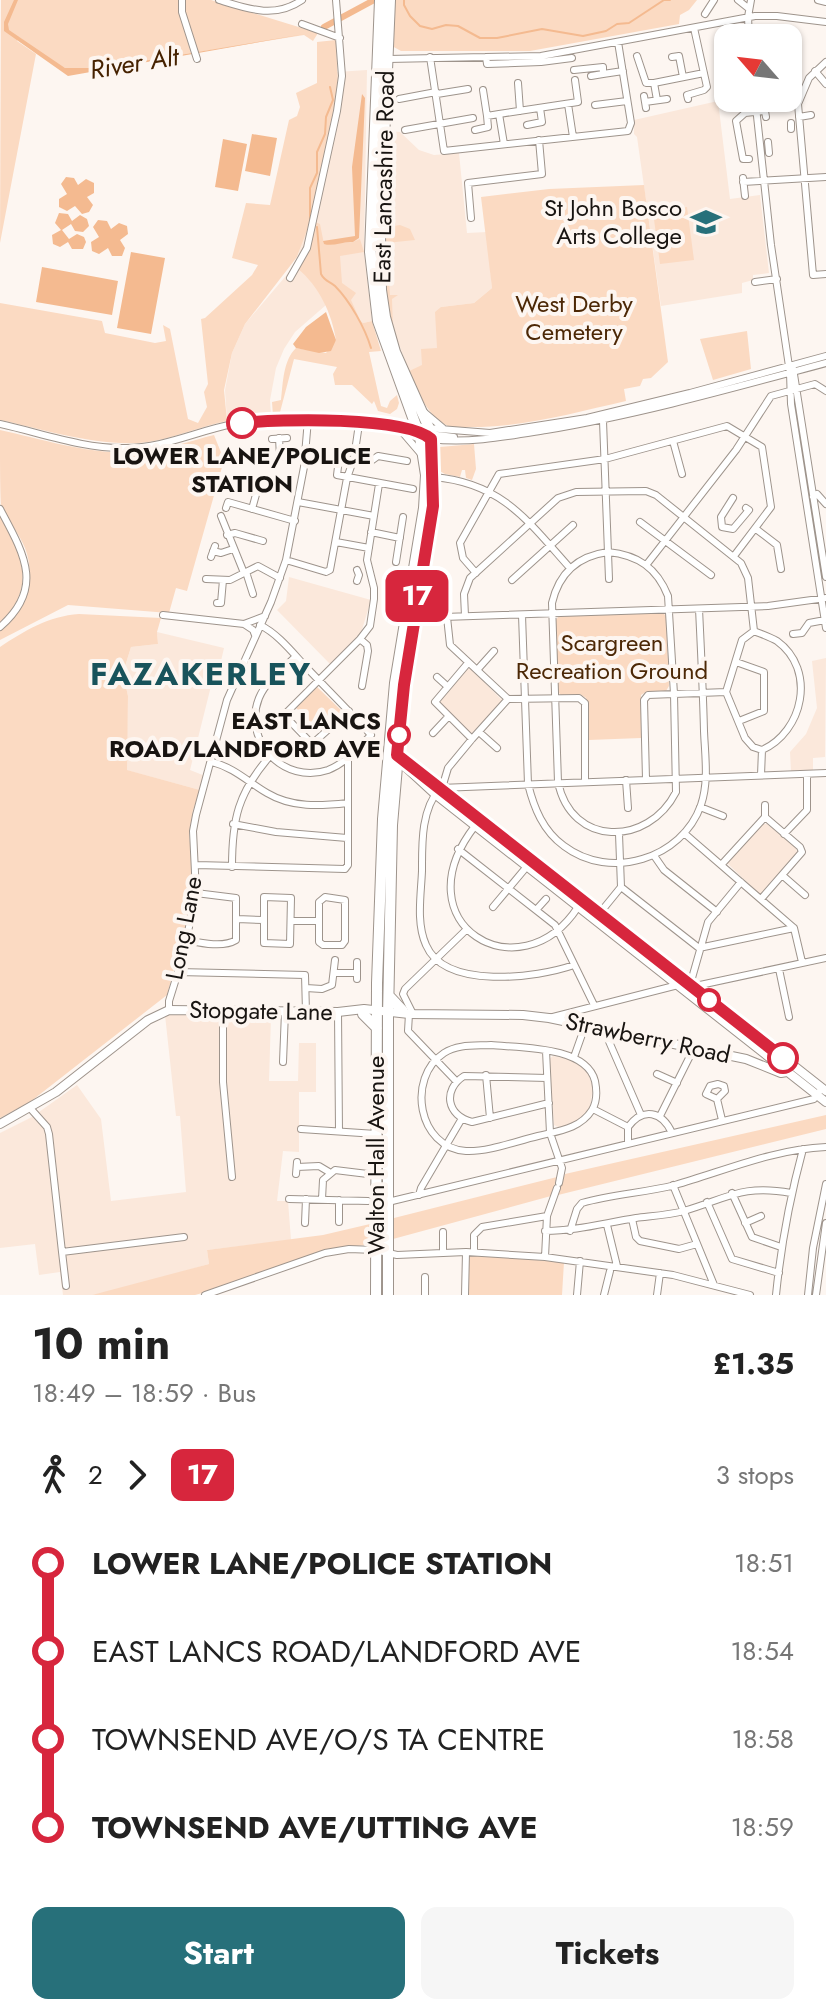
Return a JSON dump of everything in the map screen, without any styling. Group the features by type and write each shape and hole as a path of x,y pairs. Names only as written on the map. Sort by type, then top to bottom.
{"highway":[{"name":"East Lancashire Road","path":"380,0 384,55 379,262 385,317 395,352 422,410 434,477 432,516 410,618"},
{"name":"East Lancashire Road","path":"390,0 370,252 373,291 382,335 424,433"},
{"path":"395,352 424,433 429,478 426,492"},
{"name":"East Lancashire Road","path":"382,1012 377,995 380,870 428,454"},
{"name":"East Lancashire Road","path":"382,1012 389,996 393,757"},
{"path":"377,995 360,1012 377,1028"},
{"path":"389,996 407,1013 389,1028"},
{"name":"Walton Hall Avenue","path":"376,1295 377,1028 382,1012"},
{"name":"Walton Hall Avenue","path":"382,1012 389,1028 388,1295"}],"main road":[{"path":"393,757 414,777 439,790 475,826 529,864 578,907 597,917"},
{"path":"393,757 822,1092 826,1102"},
{"path":"395,779 400,775 414,777"},
{"name":"Stopgate Lane","path":"169,1010 407,1013"},
{"name":"Long Lane","path":"0,1124 56,1092 148,1020 169,1010"},
{"name":"Strawberry Road","path":"407,1013 549,1018 746,1059 781,1073 790,1069"},
{"name":"Strawberry Road","path":"746,1059 752,1058 763,1048"}],"street":[{"path":"182,0 182,12 197,59"},
{"path":"219,0 268,12 280,11 302,0"},
{"path":"290,278 307,248 337,111 342,76 336,0"},
{"path":"705,14 714,0"},
{"path":"738,0 748,8"},
{"path":"748,24 751,0"},
{"path":"818,0 826,2"},
{"path":"541,59 748,17 777,16 826,22"},
{"path":"306,24 340,38"},
{"path":"688,99 687,95 707,87 694,28"},
{"path":"430,57 444,151 628,131 631,123 618,42"},
{"path":"384,55 416,58 572,58"},
{"path":"637,56 646,83 704,73"},
{"path":"672,57 679,56 683,77"},
{"path":"826,62 803,88 794,124 804,178 813,275 826,274"},
{"path":"574,70 603,67 603,74"},
{"path":"591,76 623,71"},
{"path":"815,71 826,84"},
{"path":"487,116 578,102 575,80"},
{"path":"518,83 520,111"},
{"path":"654,83 657,100"},
{"path":"399,99 419,92 468,89"},
{"path":"475,130 488,127 483,90"},
{"path":"645,102 667,99"},
{"path":"595,105 627,101"},
{"path":"568,104 573,137"},
{"path":"527,125 542,122 540,108"},
{"path":"749,159 743,159 736,121 745,113 757,112 767,148 764,182 824,598 825,624 809,623 802,633 793,634"},
{"path":"499,114 504,144"},
{"path":"794,124 811,115"},
{"path":"405,130 422,130 473,118"},
{"path":"473,216 468,183 542,174 539,140"},
{"path":"745,196 743,180 764,182 826,177"},
{"path":"755,282 777,279"},
{"path":"787,349 804,366"},
{"path":"826,356 804,366 793,386 826,577"},
{"path":"403,433 505,432 587,418 826,363"},
{"path":"424,433 444,441 474,439 603,421 779,376 792,369"},
{"path":"779,376 793,386"},
{"path":"647,564 745,436 771,396 793,386 815,384 826,391"},
{"path":"385,426 406,417 410,405"},
{"path":"422,410 447,431"},
{"path":"0,424 98,446 129,448 151,446 231,425 308,419 474,439"},
{"name":"Long Lane","path":"169,1010 196,893 193,831 227,700 286,560 298,502 308,419"},
{"path":"603,421 609,579"},
{"path":"286,560 326,572 330,570 359,424"},
{"path":"385,426 403,433 428,454 444,441"},
{"path":"476,573 463,558 460,543 499,474 605,459 727,426 762,447 771,501 769,511 734,556"},
{"path":"287,438 275,438 280,457 305,457"},
{"path":"673,441 682,474"},
{"path":"407,461 378,456 371,461 341,458 336,474 413,489"},
{"path":"434,477 463,481 489,490 530,523 570,568"},
{"path":"349,711 312,744 286,718 285,712 370,626 374,599 369,548 379,484"},
{"path":"252,509 257,491"},
{"path":"465,616 465,586 530,523 565,495 646,491 656,495 734,556 746,571 754,631"},
{"path":"230,493 227,505 295,521"},
{"path":"813,497 817,494 826,504"},
{"path":"733,498 721,522 728,530 738,524 749,510 746,508"},
{"path":"298,502 374,516"},
{"path":"0,509 21,549 27,573 23,602 0,627"},
{"path":"221,516 221,527 253,594"},
{"path":"396,562 403,517"},
{"path":"640,522 711,575"},
{"path":"738,524 777,545 781,569"},
{"path":"512,580 573,525"},
{"path":"371,532 400,538"},
{"path":"227,535 235,533 263,541"},
{"path":"336,542 369,548"},
{"path":"213,551 221,553 233,549"},
{"path":"608,552 630,555 647,564 664,585 669,609 674,694 676,792 669,806 640,828 619,834 602,832 583,822 567,806 558,782 552,613 558,583 570,568 587,557 608,552"},
{"path":"206,579 230,580 258,566 280,578"},
{"path":"358,575 369,572"},
{"path":"222,603 223,580"},
{"path":"410,618 751,607 824,598"},
{"path":"522,615 528,784 533,804 546,829 563,846 584,857 621,863 655,857 684,833 700,807 706,776 699,609"},
{"path":"163,615 244,624 265,616"},
{"path":"447,617 448,641 508,699 579,698 585,703 585,781"},
{"path":"244,624 255,635"},
{"path":"260,625 276,636 296,656 318,680 349,711 371,735 348,759 326,771 310,773 287,768 270,756 257,735 258,700 271,680 296,656"},
{"path":"754,631 776,641 789,654 799,672 802,695 789,729 776,744 762,750 753,747 745,738 726,692 742,640 754,631"},
{"path":"360,639 367,645 368,651 362,686"},
{"path":"477,670 494,651"},
{"path":"736,662 764,672 764,711 739,721"},
{"path":"468,663 435,702 472,739"},
{"path":"437,677 447,686"},
{"path":"646,779 644,700 648,695 726,692"},
{"path":"508,699 448,768 425,819 421,924 425,944 436,959 451,970 471,974 542,974 574,965"},
{"path":"433,733 448,717"},
{"path":"479,732 497,748"},
{"path":"761,775 762,750"},
{"path":"232,867 233,824 237,807 250,780 270,756"},
{"path":"196,865 345,869 348,865 348,759"},
{"path":"212,762 231,768 274,797 293,803 348,803"},
{"path":"439,790 558,782 826,773"},
{"path":"784,834 807,810 807,774"},
{"path":"626,780 628,808"},
{"path":"722,864 765,817 765,805"},
{"path":"700,807 723,816"},
{"path":"761,899 802,852 765,817"},
{"path":"233,824 276,832 347,838"},
{"path":"475,826 458,849 450,875 452,906 467,929 491,945 508,949 534,943 557,930 570,920 578,907"},
{"path":"684,833 794,928 802,962"},
{"path":"597,917 621,887 619,834"},
{"path":"458,849 557,930 594,1005"},
{"path":"655,857 664,870 717,912"},
{"path":"493,907 529,864"},
{"path":"782,875 805,895"},
{"path":"687,987 708,922 741,882"},
{"path":"621,887 699,948 794,928"},
{"path":"186,940 235,943 237,919 234,896 196,893"},
{"path":"264,897 288,897 292,902 292,942 287,945 264,943 263,920 264,897"},
{"path":"320,899 345,900 345,941 342,945 320,944 318,921 320,899"},
{"path":"536,910 546,899"},
{"path":"237,919 263,920"},
{"path":"292,921 318,921"},
{"path":"456,1081 410,1034 403,994 467,929"},
{"path":"306,988 322,989 332,985 335,946"},
{"path":"549,1018 594,1005 826,958"},
{"path":"335,973 357,976 357,962"},
{"path":"779,969 789,1017"},
{"path":"178,972 305,975 306,1012"},
{"path":"223,1010 223,1082 232,1177"},
{"path":"283,1062 285,1012"},
{"path":"338,1012 339,1131"},
{"path":"574,1057 585,1026"},
{"path":"604,1030 641,1115"},
{"path":"491,1045 574,1057 592,1073 596,1097 593,1109 574,1127 465,1151 447,1144 428,1124 421,1108 421,1090 436,1060 446,1051 462,1046 491,1045"},
{"path":"660,1116 695,1047"},
{"path":"545,1257 547,1216 558,1185 561,1160 550,1133 546,1051"},
{"path":"657,1074 677,1083"},
{"path":"486,1075 490,1118"},
{"path":"547,1078 464,1076 456,1081 449,1100 461,1120 472,1122 549,1103"},
{"path":"388,1202 814,1099 822,1092"},
{"path":"717,1099 722,1120"},
{"path":"30,1108 47,1127 49,1134 66,1286"},
{"path":"593,1109 628,1127"},
{"path":"628,1143 628,1127 641,1115 650,1113 660,1116 672,1133"},
{"path":"419,1195 461,1120"},
{"path":"301,1129 376,1134"},
{"path":"570,1231 582,1203 673,1185 734,1165 803,1149 826,1147"},
{"path":"776,1295 781,1247 803,1149"},
{"path":"297,1168 319,1166 329,1172"},
{"path":"322,1199 323,1180 329,1172 341,1169 376,1175"},
{"path":"808,1295 813,1248 826,1184"},
{"path":"673,1185 714,1285"},
{"path":"545,1231 570,1231 683,1211 732,1193 770,1189 791,1193"},
{"path":"732,1193 755,1240 781,1247"},
{"path":"289,1199 368,1201"},
{"path":"305,1223 306,1199"},
{"path":"339,1200 339,1222"},
{"path":"707,1202 732,1259 779,1273"},
{"path":"465,1295 474,1235 482,1227 547,1216"},
{"path":"745,1223 761,1216"},
{"path":"632,1219 640,1241 679,1249 697,1244"},
{"path":"816,1295 826,1223"},
{"path":"607,1225 617,1266"},
{"path":"443,1232 443,1253"},
{"path":"62,1252 184,1237"},
{"path":"205,1295 226,1292 325,1253 349,1249 388,1254 470,1252 580,1261 660,1273 750,1295"},
{"path":"577,1295 580,1261"},
{"path":"605,1295 604,1282 610,1271"},
{"path":"657,1295 660,1273"},
{"path":"425,1277 425,1295"}],"shaded area":[{"path":"367,70 364,253 372,321 363,323 360,320 350,300 355,293 326,305 295,332 284,349 276,368 270,400 271,416 227,420 225,390 232,353 245,324 296,264 321,169 335,101 337,72"},
{"name":"St John Bosco Arts College","path":"714,102 714,112 719,112 730,199 760,195 769,273 753,275 753,280 742,283 742,293 661,306 634,120"},
{"path":"389,131 400,132 419,150 434,155 459,153 467,233 487,232 492,288 474,303 441,307 437,348 422,366 409,371 395,334 383,277"},
{"path":"289,577 371,600 361,633 330,664 277,610 286,601"},
{"path":"157,632 224,648 218,674 227,676 226,681 213,678 190,770 205,776 200,790 126,770 128,696 123,673 131,647 158,644"},
{"path":"826,658 825,757 813,758 813,770 791,771 790,752 806,734 817,708 812,661"},
{"path":"467,669 471,669 503,701 471,734 438,704 438,700"},
{"path":"762,824 767,824 796,848 797,853 759,894 726,862"},
{"path":"165,1015 271,1016 269,1081 298,1081 299,1043 316,1043 316,1092 299,1092 299,1152 283,1151 277,1201 288,1201 291,1240 207,1250 209,1264 122,1289 92,1295 63,1295 60,1272 39,1275 35,1244 0,1248 0,1133 32,1117 77,1085 101,1119 111,1201 186,1192 180,1116 176,1116"},
{"path":"553,1056 573,1060 589,1075 593,1086 590,1108 572,1125 554,1125 549,1059"}],"green space":[{"path":"1,0 180,0 179,11 191,53 108,68 77,70 54,63 19,37 17,41 36,54 0,243"},
{"path":"185,0 211,0 318,33 313,41 304,35 198,52 184,9"},
{"path":"394,0 697,0 680,15 679,24 530,51 401,51 392,46"},
{"path":"336,40 338,88 310,222 297,257 245,324 232,353 224,390 227,421 154,441 117,443 77,438 0,420 0,303 102,321 105,333 155,343 166,341 163,325 170,329 188,419 198,423 207,407 204,392 208,384 201,319 252,275 258,265 232,258 246,203 270,205 289,120 297,116 300,107 296,93 317,83 317,42"},
{"name":"West Derby Cemetery","path":"644,185 668,362 651,378 643,379 640,386 624,389 626,401 527,422 486,427 450,427 434,416 409,371 422,365 421,349 437,348 435,312 441,307 474,303 492,288 481,197 549,189"},
{"path":"687,207 694,260 660,264 653,212"},
{"path":"315,222 320,224 324,244 360,239 364,252 340,256 342,283 356,293 351,300 360,320 363,323 372,321 381,351 369,352 381,406 387,408 397,395 399,403 390,414 378,411 374,401 372,404 352,385 335,385 333,374 337,367 294,359 279,416 273,416 272,402 281,400 284,372 296,348 326,353 336,340 323,301 298,269"},
{"path":"400,225 410,229 415,240 386,243 390,295 398,295 392,299 393,329 384,277 383,233 387,227"},
{"path":"747,331 751,369 713,380 700,339"},
{"path":"0,430 70,446 123,453 159,449 214,435 224,460 187,591 176,588 169,613 68,605 0,640 0,631 22,604 30,571 25,548 1,505"},
{"path":"474,444 476,469 472,480 466,478 465,470 462,470 460,477 438,470 437,451 440,447"},
{"path":"0,514 19,556 22,583 12,609 0,623"},
{"name":"Scargreen Recreation Ground","path":"662,612 666,616 669,686 666,691 641,695 641,738 589,740 586,698 580,694 561,695 557,691 555,621 559,616"},
{"path":"79,614 161,618 158,644 131,647 123,673 128,696 127,770 200,790 189,834 194,880 187,923 167,995 30,1102 0,1118 0,647 47,621"},
{"path":"315,685 343,712 322,733 294,706"},
{"path":"826,1115 826,1129 558,1195 565,1174"},
{"path":"557,1177 551,1196 393,1239 394,1218"},
{"path":"370,1224 372,1244 321,1251 195,1295 92,1295 209,1264 207,1250 323,1235"},
{"path":"469,1255 564,1262 562,1295 467,1295"}],"water":[{"path":"14,0 18,0 8,24 9,30 65,68 101,68 305,34 68,76 4,31 4,22"},
{"path":"362,94 365,98 359,238 353,242 324,244 323,241 355,236 352,167"},
{"path":"252,134 277,138 270,176 245,171"},
{"path":"223,139 247,144 238,191 215,187"},
{"path":"66,177 74,178 78,185 86,179 94,183 94,193 87,197 93,205 89,212 82,214 75,206 67,211 59,207 59,199 67,194 61,184"},
{"path":"59,213 68,214 72,221 80,215 87,219 89,226 83,232 75,231 71,224 62,230 69,239 77,234 84,237 86,242 83,249 72,249 68,242 60,247 53,244 52,235 61,230 55,223"},
{"path":"98,220 107,221 111,229 119,223 127,226 128,234 120,240 125,248 122,256 112,256 108,248 99,254 92,251 91,242 99,237 93,227"},
{"path":"131,252 165,258 151,334 117,328"},
{"path":"42,267 118,281 112,315 36,302"},
{"path":"326,312 336,340 331,351 319,353 296,348 293,344 306,327"}],"waterway":[{"name":"River Alt","path":"324,27 374,0"},
{"path":"404,0 410,16 420,26 432,29 458,26 480,38 497,38 542,29 583,36 629,23 664,0 670,0"},
{"path":"310,219 310,188 317,173 317,152 333,100 330,87"},
{"path":"317,227 321,274 341,292 361,324 371,348"}],"bus line":[{"name":"17","path":"242,423 305,419 409,429 431,439 434,477 432,516 415,608 397,755 783,1058"}],"place":[{"name":"St John Bosco Arts College","path":"706,222"},
{"name":"LOWER LANE/POLICE STATION","path":"242,423"},
{"name":"EAST LANCS ROAD/LANDFORD AVE","path":"399,735"}],"district":[{"name":"FAZAKERLEY","path":"201,674"}]}
